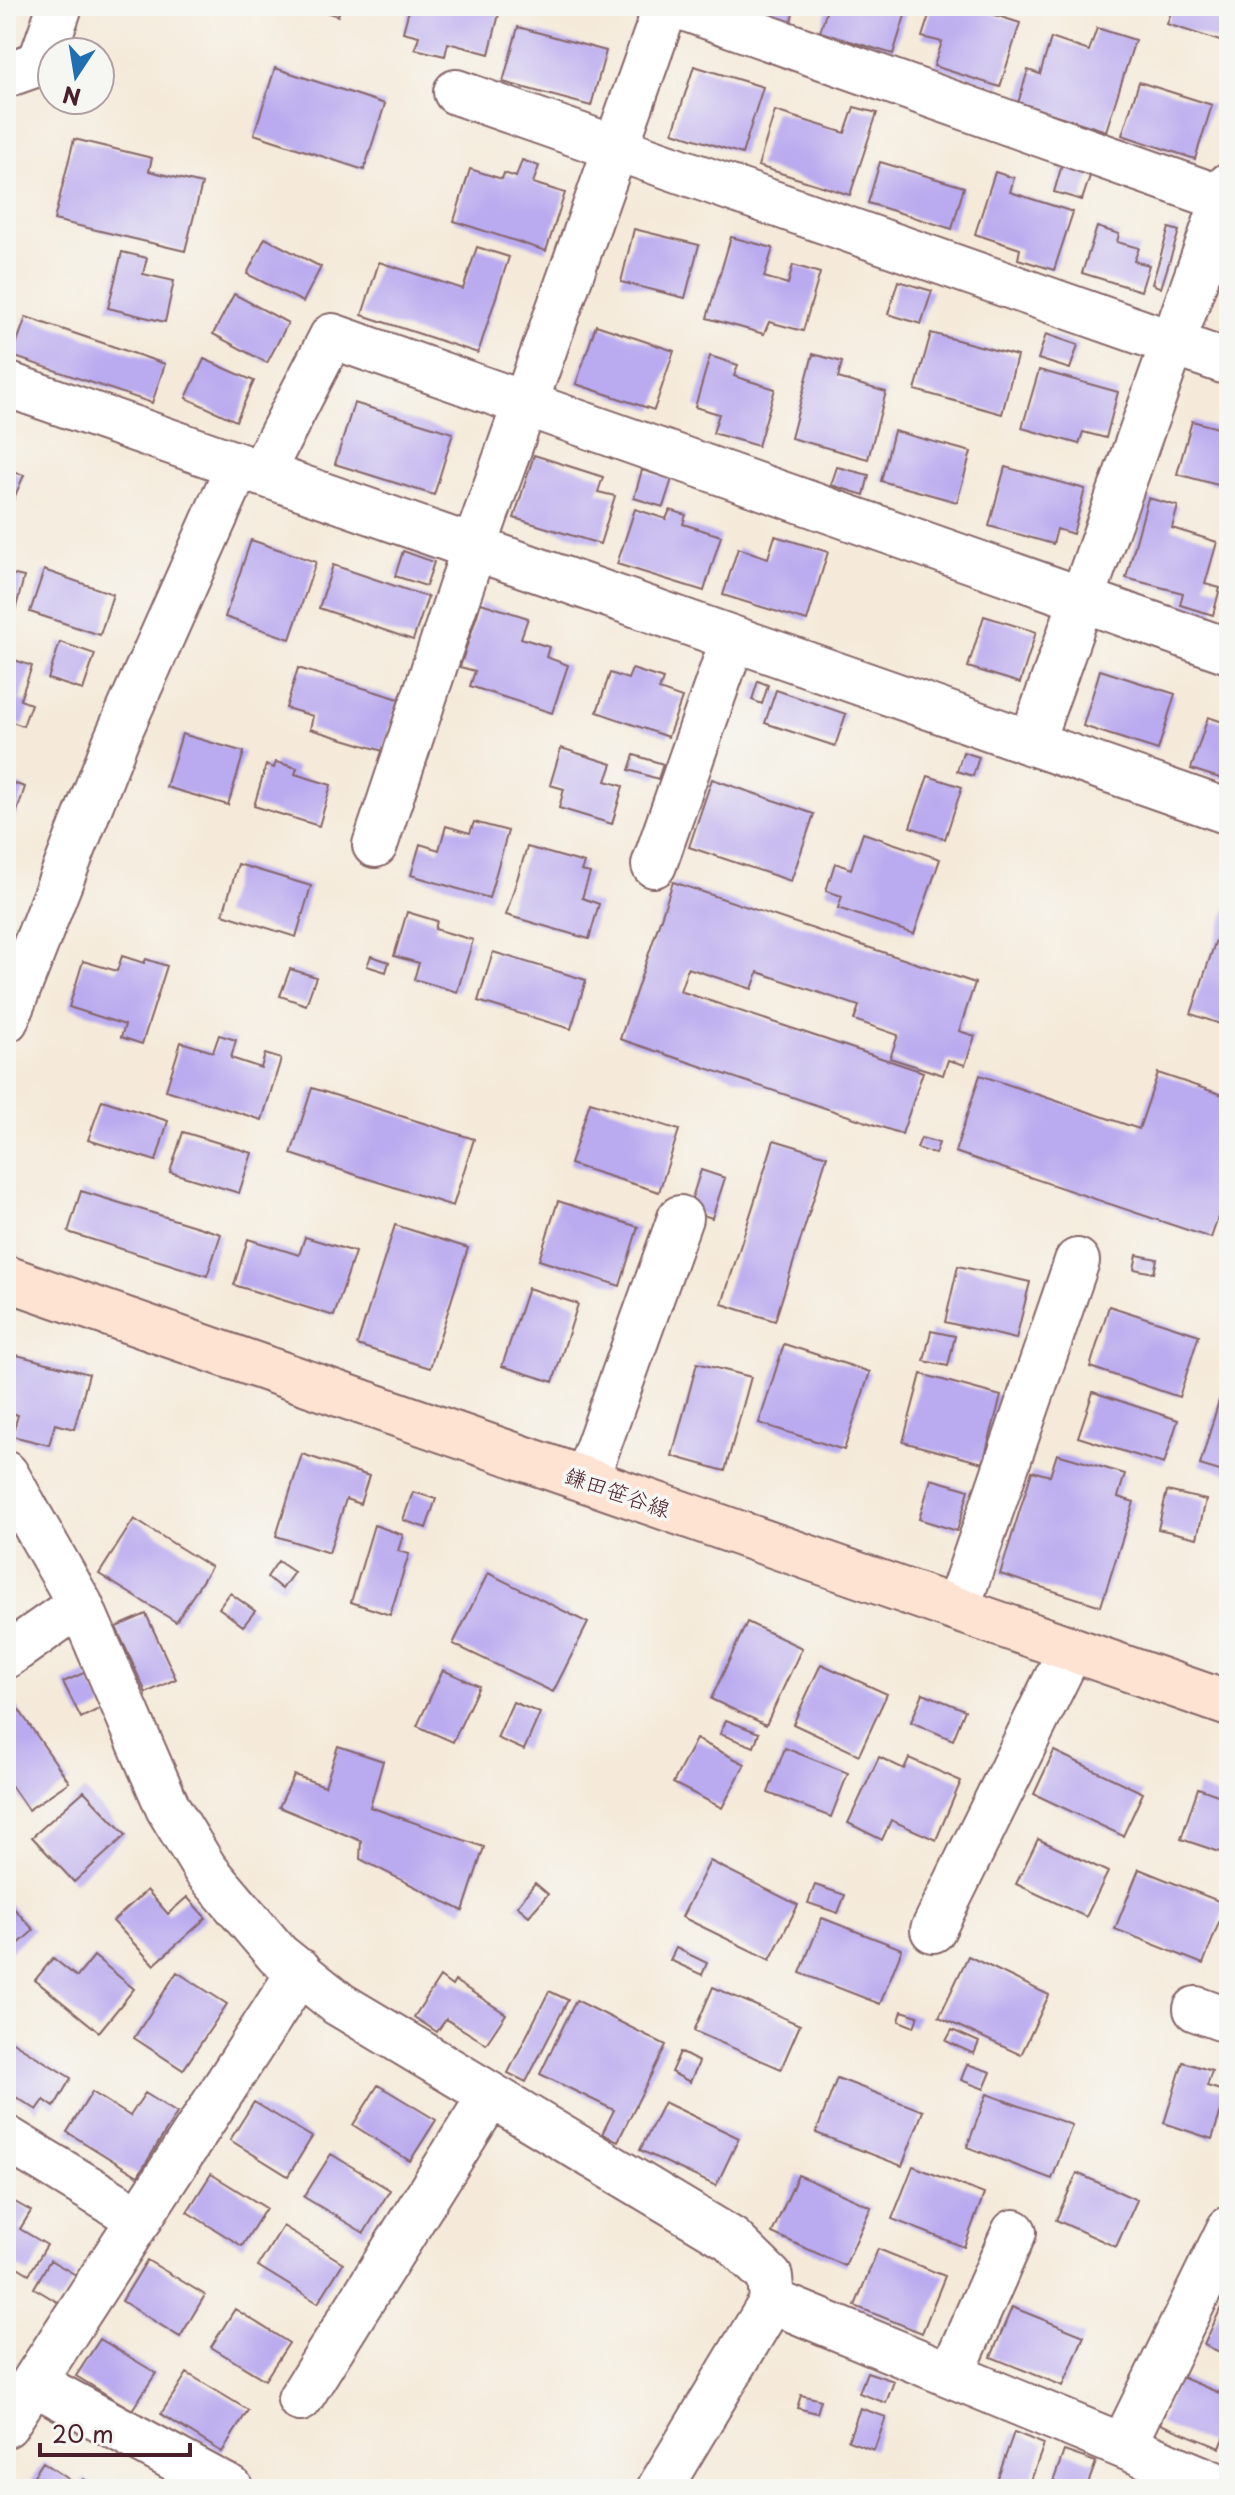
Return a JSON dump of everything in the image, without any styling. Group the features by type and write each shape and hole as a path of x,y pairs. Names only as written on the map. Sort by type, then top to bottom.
{"street":[{"path":"6,75 40,63 60,6"},
{"path":"375,845 474,548 666,6"},
{"path":"678,6 1227,192 1031,743"},
{"path":"456,92 1229,363"},
{"path":"6,1020 116,740 250,470 332,336 1229,651"},
{"path":"6,384 1229,812"},
{"path":"654,865 733,639"},
{"path":"586,1480 680,1218"},
{"path":"957,1609 1077,1261"},
{"name":"鎌田笹谷線","path":"6,1278 1229,1704"},
{"path":"9,1485 80,1604 168,1808 205,1869 278,1955 339,2004 731,2239 770,2277 772,2301 659,2489"},
{"path":"6,1656 80,1604"},
{"path":"933,1930 1071,1649"},
{"path":"6,2425 300,1971"},
{"path":"300,2399 490,2096"},
{"path":"6,2138 140,2219"},
{"path":"1134,2464 1229,2229"},
{"path":"951,2375 1014,2232"},
{"path":"772,2301 951,2375 1134,2464 1227,2489"},
{"path":"34,2383 231,2489"}],"building":[{"path":"307,6 341,6 338,16"},
{"path":"410,6 501,6 489,54 448,43 445,56 415,49 419,36 403,32"},
{"path":"730,6 795,6 791,22"},
{"path":"828,6 908,6 893,54 820,32"},
{"path":"932,6 967,6 1020,23 1000,87 934,66 942,42 922,37"},
{"path":"1173,6 1229,6 1229,44 1167,24"},
{"path":"518,27 606,51 591,106 503,82"},
{"path":"1097,28 1135,40 1106,131 1018,103 1028,70 1040,74 1051,38 1089,51"},
{"path":"694,66 763,87 742,154 673,132"},
{"path":"275,68 385,104 364,170 254,134"},
{"path":"1139,82 1212,105 1195,159 1122,135"},
{"path":"854,107 877,113 850,195 758,166 775,111 845,133"},
{"path":"74,139 152,158 149,171 202,184 185,251 54,220"},
{"path":"1064,158 1093,167 1082,200 1054,192"},
{"path":"522,160 539,166 533,183 565,193 546,251 454,221 470,169 502,179 504,173 516,177"},
{"path":"880,162 964,187 952,229 868,203"},
{"path":"995,172 1014,178 1010,192 1073,212 1054,270 1018,259 1020,249 975,234"},
{"path":"1097,227 1119,234 1117,242 1139,248 1134,261 1149,265 1141,291 1082,273"},
{"path":"1169,228 1179,231 1161,288 1152,284"},
{"path":"634,229 699,245 685,298 621,282"},
{"path":"731,237 773,248 764,277 788,284 793,265 820,273 803,331 769,322 764,334 707,318"},
{"path":"265,238 321,267 303,302 247,274"},
{"path":"477,247 509,257 478,353 362,315 379,262 463,289"},
{"path":"122,252 147,258 143,274 174,281 165,322 108,308"},
{"path":"898,281 932,291 921,324 888,314"},
{"path":"234,294 288,323 267,363 213,334"},
{"path":"26,317 165,364 152,403 12,356"},
{"path":"596,325 674,351 654,410 576,384"},
{"path":"931,333 1017,356 1002,414 915,390"},
{"path":"1046,334 1078,345 1070,369 1038,359"},
{"path":"813,354 842,362 838,378 886,392 868,459 791,438"},
{"path":"710,356 738,365 734,376 775,389 758,446 713,433 719,414 695,407"},
{"path":"204,359 254,381 236,421 186,398"},
{"path":"1039,370 1118,392 1106,438 1083,432 1079,444 1022,428"},
{"path":"354,403 453,433 434,495 335,464"},
{"path":"1192,421 1229,431 1229,488 1177,474"},
{"path":"894,431 971,452 957,502 881,481"},
{"path":"534,455 603,477 598,492 615,496 600,544 514,518"},
{"path":"837,467 869,475 864,495 831,485"},
{"path":"1005,467 1085,489 1073,534 1057,529 1053,544 989,526"},
{"path":"6,470 24,475 6,517"},
{"path":"642,470 672,479 663,507 634,498"},
{"path":"1148,498 1178,506 1172,528 1217,542 1205,584 1220,588 1213,615 1180,605 1183,593 1126,578"},
{"path":"635,509 666,519 670,510 686,515 683,524 721,536 704,591 617,564"},
{"path":"775,536 828,552 807,621 723,595 738,548 768,558"},
{"path":"251,540 316,562 290,639 225,617"},
{"path":"403,551 434,562 426,586 395,576"},
{"path":"333,565 428,597 413,640 319,608"},
{"path":"44,570 113,594 100,635 30,612"},
{"path":"6,573 24,577 15,611 6,609"},
{"path":"481,603 528,618 521,638 549,647 546,657 568,665 552,713 470,686 475,671 460,667"},
{"path":"984,616 1036,632 1020,683 968,667"},
{"path":"60,642 95,654 83,690 48,679"},
{"path":"6,657 32,666 20,700 31,704 23,726 12,722 7,738"},
{"path":"298,668 399,699 383,751 310,729 313,716 286,708"},
{"path":"632,669 663,679 659,690 682,698 668,737 597,712 610,673 628,679"},
{"path":"1100,670 1175,694 1158,750 1083,726"},
{"path":"758,681 768,685 762,704 752,700"},
{"path":"776,690 846,714 835,746 765,723"},
{"path":"1208,717 1229,724 1229,781 1191,769"},
{"path":"182,734 244,752 228,805 166,787"},
{"path":"561,748 612,764 606,781 623,786 612,824 559,808 564,789 550,785"},
{"path":"963,752 979,757 973,776 957,771"},
{"path":"634,755 663,764 658,779 629,770"},
{"path":"276,762 297,768 295,774 331,785 319,826 254,806 266,765 274,768"},
{"path":"928,776 962,787 945,839 910,827"},
{"path":"712,779 814,814 791,881 689,847"},
{"path":"6,781 25,787 10,833 6,832"},
{"path":"474,822 508,831 489,898 411,875 420,844 439,850 446,826 470,833"},
{"path":"863,833 940,859 914,934 838,908 842,896 826,891 835,863 851,869"},
{"path":"527,847 584,863 581,871 590,873 582,898 599,904 589,939 506,915"},
{"path":"238,864 311,886 296,937 223,914"},
{"path":"673,882 975,983 959,1031 975,1036 965,1065 948,1060 943,1075 890,1058 898,1035 854,1020 859,1006 758,972 752,989 688,968 680,991 923,1072 902,1134 620,1039"},
{"path":"1229,904 1229,1027 1191,1014"},
{"path":"407,912 437,921 435,929 473,940 457,992 414,979 419,963 394,956"},
{"path":"493,952 586,980 571,1029 478,1001"},
{"path":"122,956 167,966 142,1044 121,1037 125,1025 69,1007 83,961 117,971"},
{"path":"371,956 389,962 386,972 367,966"},
{"path":"290,969 316,977 306,1005 280,996"},
{"path":"219,1035 236,1040 231,1058 261,1068 265,1054 281,1059 262,1120 166,1090 181,1042 213,1052"},
{"path":"1158,1073 1229,1097 1229,1185 1211,1238 955,1152 980,1075 1139,1129"},
{"path":"312,1088 474,1139 453,1206 291,1154"},
{"path":"102,1100 168,1121 156,1161 88,1140"},
{"path":"590,1102 679,1130 659,1192 570,1164"},
{"path":"183,1132 252,1153 239,1193 170,1172"},
{"path":"921,1138 939,1143 935,1154 917,1148"},
{"path":"774,1140 827,1156 775,1321 722,1304"},
{"path":"701,1170 725,1178 712,1218 688,1210"},
{"path":"81,1191 221,1234 207,1276 68,1232"},
{"path":"558,1201 638,1227 620,1286 539,1260"},
{"path":"395,1225 468,1248 430,1368 357,1345"},
{"path":"305,1237 355,1252 334,1316 234,1285 248,1239 299,1255"},
{"path":"1137,1255 1157,1259 1154,1273 1134,1269"},
{"path":"958,1266 1030,1282 1016,1339 945,1322"},
{"path":"528,1288 578,1304 553,1382 502,1366"},
{"path":"1109,1306 1199,1335 1179,1397 1090,1367"},
{"path":"931,1331 955,1336 948,1366 924,1361"},
{"path":"784,1344 870,1372 844,1450 759,1423"},
{"path":"9,1353 89,1374 74,1429 55,1424 49,1445 12,1436 18,1415 6,1411 6,1358"},
{"path":"697,1363 751,1377 725,1471 672,1456"},
{"path":"921,1374 1001,1396 983,1463 903,1442"},
{"path":"1093,1392 1178,1420 1164,1464 1078,1437"},
{"path":"1221,1394 1229,1396 1229,1474 1200,1465"},
{"path":"302,1454 369,1476 360,1504 346,1499 329,1553 276,1536"},
{"path":"1057,1454 1125,1474 1118,1497 1134,1502 1101,1606 1000,1574 1032,1471 1050,1476"},
{"path":"931,1479 969,1490 957,1531 919,1519"},
{"path":"1167,1491 1206,1500 1197,1538 1158,1529"},
{"path":"413,1492 436,1499 426,1528 403,1520"},
{"path":"134,1519 211,1567 176,1622 99,1574"},
{"path":"374,1525 403,1535 398,1551 409,1554 390,1615 351,1602"},
{"path":"278,1561 294,1572 282,1589 267,1577"},
{"path":"488,1573 588,1623 553,1692 453,1644"},
{"path":"230,1593 255,1611 243,1626 219,1608"},
{"path":"146,1614 176,1679 146,1693 116,1627"},
{"path":"747,1622 802,1648 766,1725 711,1699"},
{"path":"821,1664 887,1694 859,1755 793,1724"},
{"path":"443,1670 479,1686 453,1742 417,1726"},
{"path":"86,1672 103,1707 81,1718 63,1682"},
{"path":"6,1691 69,1782 28,1810 6,1778"},
{"path":"923,1693 965,1710 953,1740 911,1722"},
{"path":"513,1702 540,1713 524,1750 497,1738"},
{"path":"726,1720 759,1733 754,1747 720,1734"},
{"path":"696,1739 745,1764 722,1808 673,1783"},
{"path":"338,1746 383,1761 370,1807 484,1847 463,1911 360,1859 361,1841 279,1807 294,1775 325,1786"},
{"path":"785,1748 848,1773 831,1817 768,1793"},
{"path":"1054,1751 1143,1793 1123,1836 1034,1794"},
{"path":"879,1757 904,1769 909,1758 961,1781 936,1840 891,1820 882,1840 848,1823"},
{"path":"1198,1788 1229,1799 1229,1855 1181,1839"},
{"path":"84,1791 126,1835 74,1882 32,1837"},
{"path":"1038,1839 1108,1872 1086,1917 1016,1884"},
{"path":"710,1861 798,1905 770,1960 682,1917"},
{"path":"1139,1869 1226,1904 1203,1964 1115,1929"},
{"path":"535,1883 548,1894 529,1916 517,1906"},
{"path":"815,1885 845,1895 838,1913 808,1903"},
{"path":"147,1890 168,1914 187,1897 206,1918 154,1965 113,1921"},
{"path":"6,1900 34,1930 6,1955"},
{"path":"822,1918 902,1949 880,2004 800,1973"},
{"path":"676,1948 707,1963 702,1975 670,1960"},
{"path":"94,1956 134,1989 99,2032 35,1980 53,1958 77,1977"},
{"path":"968,1956 1049,1995 1021,2055 939,2017"},
{"path":"177,1972 227,2004 183,2070 134,2038"},
{"path":"440,1977 452,1986 455,1981 506,2014 486,2044 446,2019 437,2032 414,2017"},
{"path":"713,1987 800,2025 781,2069 694,2031"},
{"path":"549,1991 568,2000 526,2082 508,2073"},
{"path":"576,2000 666,2045 618,2141 602,2134 614,2110 540,2074"},
{"path":"902,2011 918,2016 914,2027 899,2021"},
{"path":"952,2030 979,2042 974,2054 946,2041"},
{"path":"6,2038 71,2078 54,2107 44,2100 37,2110 6,2091"},
{"path":"680,2052 699,2062 690,2082 671,2072"},
{"path":"1183,2062 1212,2071 1207,2086 1227,2092 1212,2139 1164,2123"},
{"path":"967,2064 991,2072 984,2089 961,2080"},
{"path":"837,2078 923,2111 902,2166 816,2133"},
{"path":"378,2085 436,2120 410,2161 353,2125"},
{"path":"92,2092 130,2116 145,2093 177,2113 138,2176 67,2132"},
{"path":"987,2094 1072,2125 1052,2179 967,2147"},
{"path":"254,2102 312,2137 288,2176 230,2140"},
{"path":"664,2102 739,2138 716,2186 640,2150"},
{"path":"331,2154 390,2190 364,2233 304,2197"},
{"path":"913,2166 984,2194 964,2247 892,2219"},
{"path":"1077,2173 1137,2200 1116,2247 1056,2220"},
{"path":"211,2174 266,2208 242,2246 187,2212"},
{"path":"798,2175 871,2207 845,2266 772,2233"},
{"path":"6,2197 31,2211 20,2229 47,2245 29,2274 6,2260"},
{"path":"283,2226 343,2263 318,2303 258,2266"},
{"path":"878,2249 945,2276 922,2333 855,2306"},
{"path":"50,2260 76,2275 59,2303 34,2288"},
{"path":"147,2260 205,2295 180,2337 122,2301"},
{"path":"1223,2303 1229,2306 1229,2356 1204,2345"},
{"path":"1012,2307 1084,2336 1063,2386 991,2357"},
{"path":"235,2309 289,2343 265,2380 211,2347"},
{"path":"100,2339 156,2373 132,2410 76,2376"},
{"path":"867,2372 894,2381 886,2403 859,2393"},
{"path":"187,2373 248,2410 222,2452 161,2414"},
{"path":"1179,2376 1229,2397 1229,2426 1220,2448 1160,2424"},
{"path":"801,2395 821,2400 817,2413 797,2408"},
{"path":"860,2408 886,2417 874,2450 848,2441"},
{"path":"1014,2432 1044,2444 1028,2489 994,2489"},
{"path":"1064,2451 1096,2462 1086,2489 1074,2489 1053,2482"},
{"path":"43,2462 79,2486 84,2479 100,2489 25,2489"}]}
